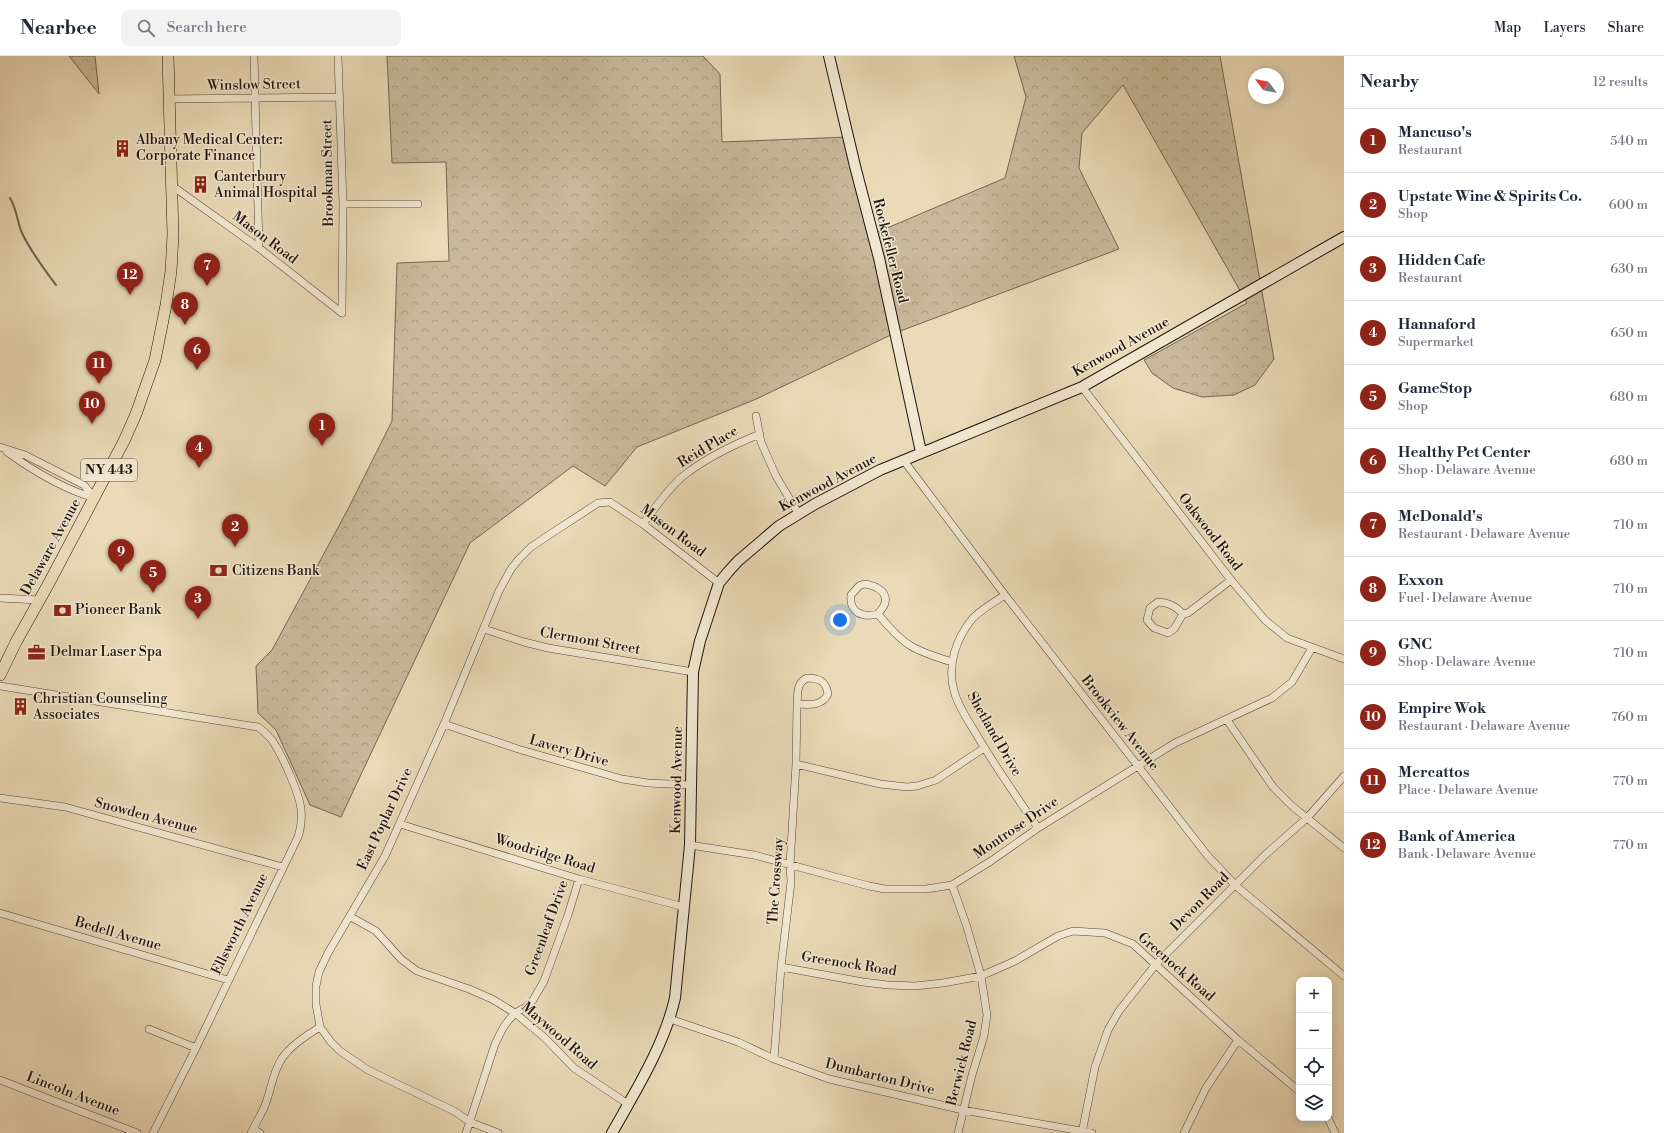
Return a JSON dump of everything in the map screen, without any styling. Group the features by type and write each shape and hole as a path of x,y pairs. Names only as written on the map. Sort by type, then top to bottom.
{"main road":[{"name":"Delaware Avenue","path":"0,675 16,642 124,441 136,414 155,360 171,271 172,235 168,56"}],"street":[{"path":"254,56 258,248"},
{"name":"Brookman Street","path":"338,56 343,204 342,313"},
{"name":"Rockefeller Road","path":"829,56 853,159 879,258 921,452"},
{"name":"Winslow Street","path":"169,99 340,97"},
{"name":"Mason Road","path":"171,185 258,248 342,313"},
{"path":"343,204 418,204"},
{"name":"Kenwood Avenue","path":"612,1133 656,1051 670,1020 676,998 690,845 693,672 700,641 719,583 738,561 778,526 798,514 880,470 1082,387 1344,237"},
{"name":"Oakwood Road","path":"1082,387 1231,580 1265,620 1275,630 1287,638 1344,659"},
{"path":"756,416 761,442 776,476 798,514"},
{"name":"Reid Place","path":"643,524 682,477 711,457 746,439 760,434"},
{"path":"1,448 25,455 84,486 94,498"},
{"name":"Brookview Avenue","path":"904,461 1136,766 1207,855 1235,885 1344,976"},
{"name":"Mason Road","path":"610,502 643,524 719,583"},
{"name":"East Poplar Drive","path":"498,1133 470,1122 454,1111 360,1065 340,1051 320,1027 316,1004 316,986 319,972 328,953 351,918 378,870 400,824 419,776 444,724 499,591 511,569 519,559 547,536 598,503 610,502"},
{"path":"1183,614 1174,606 1167,603 1158,602 1150,608 1147,620 1154,628 1168,633 1174,629 1183,614 1188,613 1231,580"},
{"path":"871,585 880,589 883,593 885,602 878,614 872,616 864,615 854,609 852,605 852,594 859,586 871,585"},
{"name":"Shetland Drive","path":"1005,595 973,618 962,634 956,647 952,662 954,692 984,748 1038,828"},
{"path":"0,598 39,600"},
{"path":"878,614 894,633 906,644 923,653 952,662"},
{"name":"Clermont Street","path":"484,629 548,648 693,672"},
{"name":"Montrose Drive","path":"690,845 754,855 844,880 885,889 926,889 952,885 991,861 1038,828 1175,743 1197,731 1227,720 1282,692 1292,682 1312,648"},
{"name":"The Crossway","path":"774,1059 781,967 791,882 790,865 796,764 797,704 798,688 803,680 807,678 816,678 825,684 828,694 826,699 819,703 797,704"},
{"name":"Ellsworth Avenue","path":"0,686 258,727 272,740 295,790 300,808 301,826 283,867 196,1048 153,1133"},
{"path":"1227,720 1273,787 1292,806 1344,848"},
{"name":"Lavery Drive","path":"444,724 518,749 622,779 648,783 691,785"},
{"path":"796,764 880,784 907,787 917,786 936,780 984,748"},
{"name":"Devon Road","path":"1082,1132 1095,1067 1108,1030 1119,1011 1156,964 1266,854 1307,818 1344,776"},
{"name":"Snowden Avenue","path":"0,798 65,807 283,867"},
{"name":"Woodridge Road","path":"400,824 579,879 684,907"},
{"name":"Greenleaf Drive","path":"466,1133 495,1044 503,1028 515,1013 526,1007 533,1000 544,980 568,915 579,879"},
{"name":"Berwick Road","path":"952,885 966,924 981,976 987,1015 984,1036 958,1133"},
{"name":"Bedell Avenue","path":"0,913 228,980"},
{"name":"Maywood Road","path":"351,918 376,931 401,959 417,971 469,989 492,999 515,1013 545,1038 574,1068 628,1104"},
{"name":"Greenock Road","path":"781,967 863,982 915,986 957,981 981,976 1015,962 1058,936 1073,931 1081,930 1105,933 1133,944 1238,1040 1296,1088"},
{"name":"Dumbarton Drive","path":"670,1020 738,1042 774,1059 829,1079 963,1110 1092,1133"},
{"path":"260,1133 252,1131 264,1108 274,1074 280,1061 288,1050 301,1039 320,1027"},
{"path":"149,1029 196,1048"},
{"path":"1184,1133 1206,1088 1238,1040"},
{"name":"Lincoln Avenue","path":"0,1080 137,1133"},
{"path":"1329,1121 1335,1133"}],"green space":[{"path":"69,56 95,56 99,94"},
{"path":"387,56 703,56 720,74 722,142 848,137 873,234 1005,178 1026,97 1014,56 1220,56 1274,359 1255,385 1234,395 1202,397 1173,388 1152,373 1144,360 1247,303 1123,85 1082,133 1079,168 1119,249 895,333 754,400 637,447 605,486 573,466 470,543 341,817 310,805 276,730 258,713 256,666 272,650 348,509 392,421 397,263 449,261 446,162 392,163"}],"waterway":[{"path":"10,198 20,229 38,260 56,285"}],"place":[{"name":"Albany Medical Center: Corporate Finance","path":"123,148"},
{"name":"Canterbury Animal Hospital","path":"201,185"},
{"name":"McDonald's","path":"207,286"},
{"name":"Bank of America","path":"130,295"},
{"name":"Exxon","path":"185,325"},
{"name":"Healthy Pet Center","path":"197,370"},
{"name":"Mercattos","path":"99,384"},
{"name":"Empire Wok","path":"92,424"},
{"name":"Mancuso's","path":"322,446"},
{"name":"Hannaford","path":"199,468"},
{"name":"Upstate Wine & Spirits Co.","path":"235,547"},
{"name":"Citizens Bank","path":"219,571"},
{"name":"GNC","path":"121,572"},
{"name":"GameStop","path":"153,593"},
{"name":"Pioneer Bank","path":"62,610"},
{"name":"Hidden Cafe","path":"198,619"},
{"name":"Delmar Laser Spa","path":"37,652"},
{"name":"Christian Counseling Associates","path":"20,707"}]}
